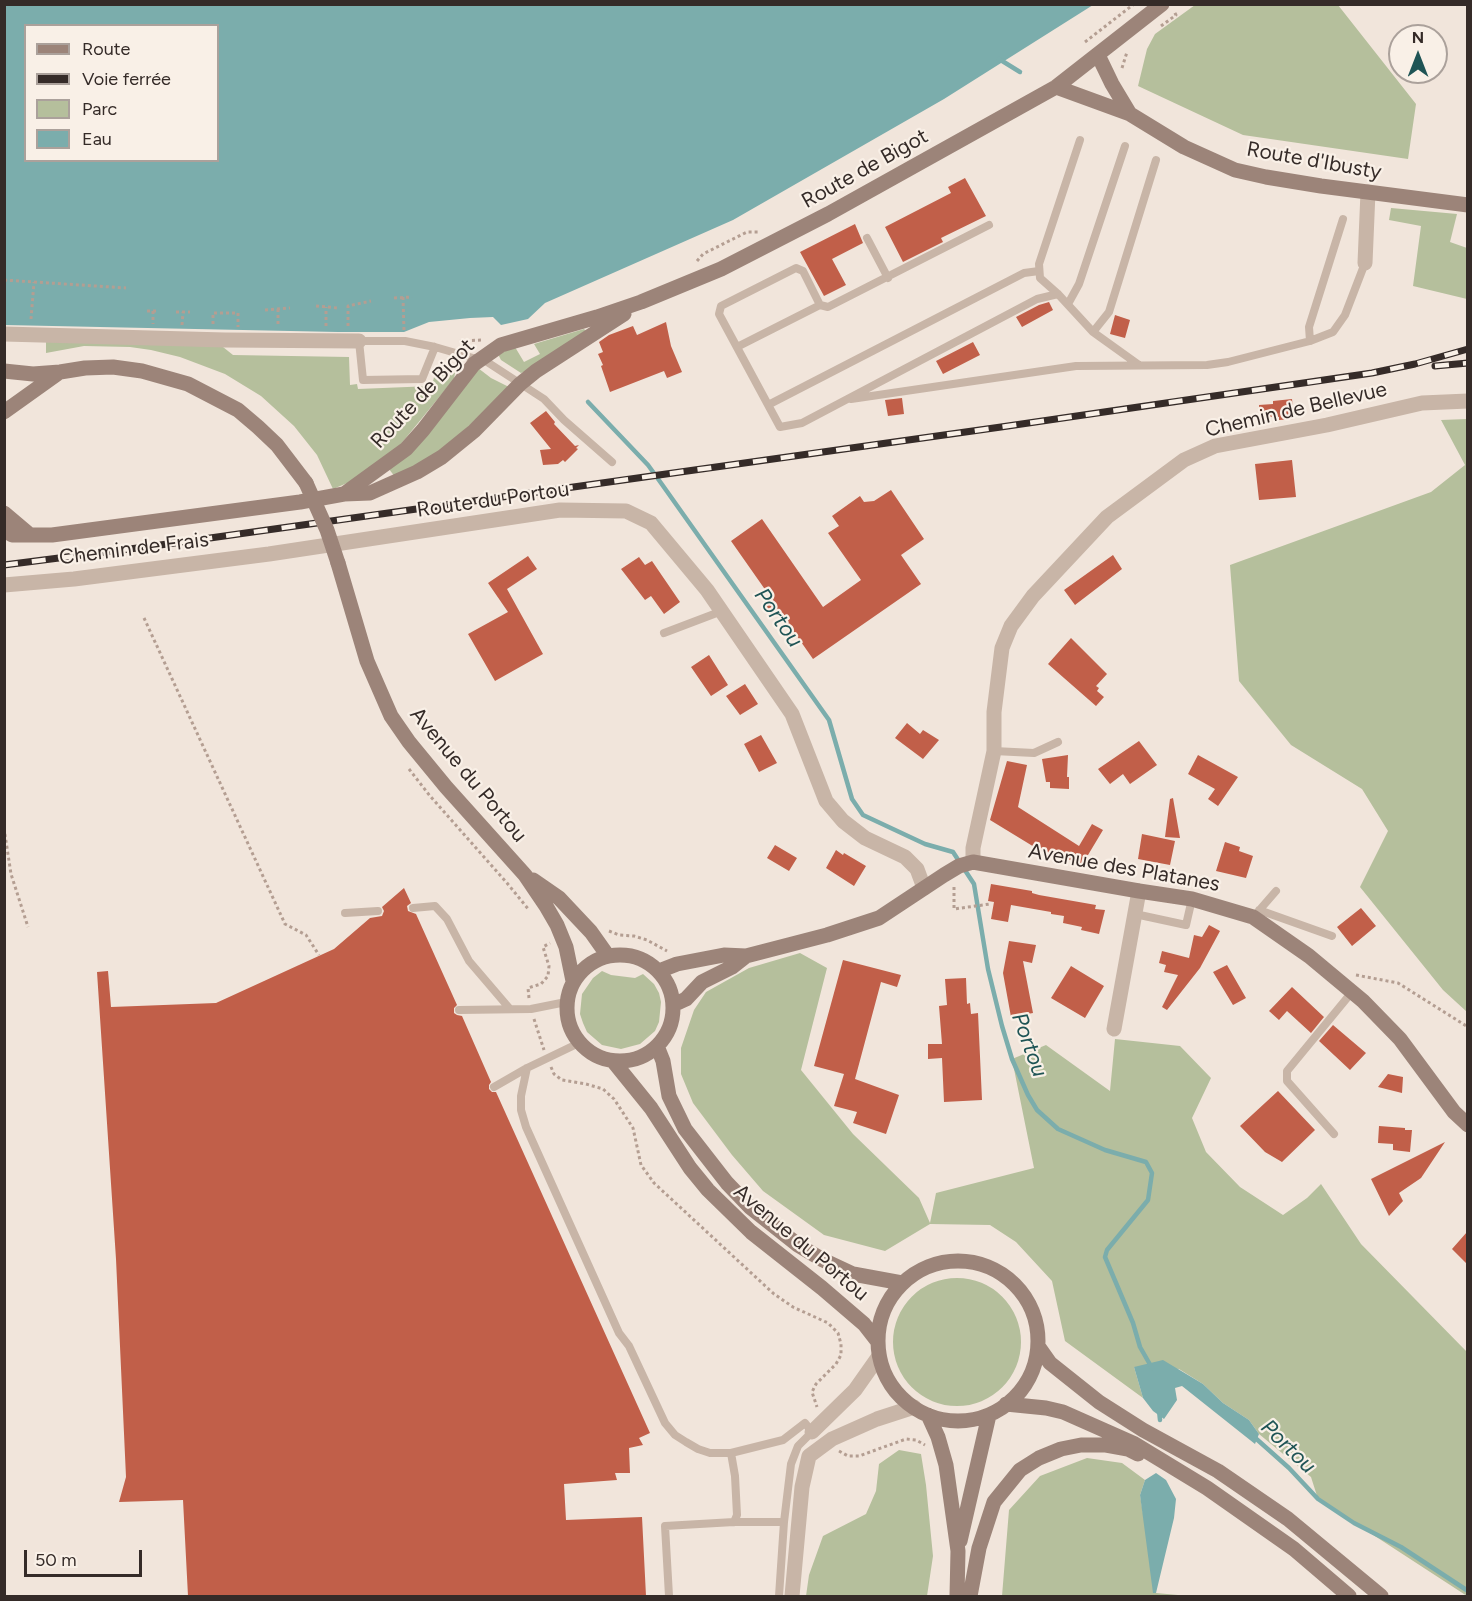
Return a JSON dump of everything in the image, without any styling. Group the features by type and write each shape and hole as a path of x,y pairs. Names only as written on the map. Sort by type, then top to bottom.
{"main road":[{"name":"Route de Bigot","path":"344,494 406,449 462,377 481,358 501,345 641,302 721,269 828,214 1056,87 1162,4"},
{"path":"1098,55 1130,114"},
{"name":"Route d'Ibusty","path":"1056,87 1130,114 1184,147 1235,170 1266,177 1467,205"},
{"name":"Route de Bigot","path":"4,530 12,535 52,535 300,502 344,494 370,493 417,472 442,457 474,431 520,384 551,360 641,302"},
{"name":"Avenue du Portou","path":"4,370 33,374 85,368 142,371 188,384 238,410 277,445 306,483 327,530 367,661 391,716 446,787 525,875 557,925 569,957 573,981"},
{"path":"4,412 60,372"},
{"path":"4,513 30,535"},
{"path":"659,971 677,964 724,955 746,956 827,935 879,918 924,888 953,877 973,862"},
{"name":"Avenue des Platanes","path":"973,862 1192,899 1256,914 1347,988 1400,1039 1454,1112 1467,1125"},
{"name":"Avenue du Portou","path":"525,875 559,898 591,933 608,956"},
{"path":"622,955 648,962 659,971 666,981 673,1005 672,1020 657,1046 637,1058 613,1061 600,1058 579,1043 569,1023 566,1002 573,981 582,970 594,961 608,956 622,955"},
{"path":"673,1005 686,999 702,982 732,967 746,956"},
{"name":"Avenue du Portou","path":"657,1046 663,1061 669,1096 685,1129 727,1183 750,1207 798,1245 823,1260 853,1274 902,1283"},
{"name":"Avenue du Portou","path":"613,1061 651,1108 690,1168 708,1190 751,1233 864,1324 878,1349"},
{"path":"952,1261 979,1263 1004,1275 1023,1294 1035,1319 1038,1346 1033,1369 1022,1388 1006,1404 989,1415 969,1420 948,1420 928,1415 898,1394 886,1376 878,1349 880,1320 889,1300 902,1283 925,1268 952,1261"},
{"path":"1038,1346 1050,1363 1099,1402 1143,1430 1218,1471 1288,1519 1381,1596"},
{"path":"1006,1404 1064,1412 1133,1443 1207,1488 1294,1549 1349,1596"},
{"path":"928,1415 938,1437 946,1465 958,1551 957,1596"},
{"path":"958,1551 989,1415"},
{"path":"970,1596 979,1548 994,1502 1020,1470 1039,1458 1061,1449 1082,1445 1106,1445 1128,1449 1207,1488"}],"street":[{"path":"1365,263 1368,192"},
{"path":"4,334 238,341 354,337"},
{"name":"Chemin de Bellevue","path":"973,862 973,848 994,751 994,712 1002,648 1011,626 1033,596 1107,517 1184,460 1215,446 1327,425 1422,403 1467,401"},
{"name":"Route du Portou","path":"268,554 560,510 626,510 651,523 722,611 792,714 826,801 843,821 865,838 905,857 917,869 924,888"},
{"name":"Chemin de Frais","path":"4,585 74,579 268,554"},
{"path":"1114,1029 1139,891"},
{"path":"812,1432 855,1390 878,1349"},
{"path":"792,1596 802,1487 809,1456 832,1439 877,1419 914,1407"}],"lane":[{"path":"1080,140 1039,264 1040,278 1093,332 1139,365"},
{"path":"1068,304 1079,284 1125,146"},
{"path":"1093,332 1109,312 1156,160"},
{"path":"1310,341 1310,327 1343,219"},
{"path":"737,348 820,305 828,307 888,278 989,225"},
{"path":"867,238 888,278"},
{"path":"844,400 1076,366 1207,365 1228,362 1310,341 1333,332 1346,315 1365,263"},
{"path":"820,305 803,271 796,268 721,306 719,314 780,427 802,423 1037,299 1058,294"},
{"path":"768,405 1024,273 1039,271"},
{"path":"435,347 422,379 363,380 354,337 405,341 435,347 473,358 481,358 544,399 564,420 612,462"},
{"path":"664,633 722,611"},
{"path":"994,751 1034,753 1058,742"},
{"path":"1276,891 1256,914 1332,936"},
{"path":"1135,914 1186,925 1192,899"},
{"path":"413,908 435,906 447,919 469,961 510,1009"},
{"path":"345,913 378,911"},
{"path":"1334,1134 1287,1081 1287,1071 1347,988"},
{"path":"459,1010 531,1009 566,1002"},
{"path":"494,1087 579,1043"},
{"path":"527,1068 520,1096 526,1127 620,1333 629,1346 665,1423 675,1435 698,1449 710,1453 732,1453 783,1440 805,1423 812,1432 798,1446 791,1464 779,1596"},
{"path":"732,1453 737,1515 734,1522"},
{"path":"669,1596 665,1526 784,1522"}],"path":[{"path":"1083,44 1134,4"},
{"path":"1157,29 1176,15 1170,4"},
{"path":"1111,82 1121,75 1123,61 1128,51"},
{"path":"694,264 703,254 747,232 765,232"},
{"path":"4,280 126,288"},
{"path":"30,326 34,282"},
{"path":"403,297 404,332"},
{"path":"394,298 412,297"},
{"path":"354,337 348,306 371,302"},
{"path":"316,306 338,308"},
{"path":"325,332 326,307"},
{"path":"265,310 290,308"},
{"path":"278,309 279,331"},
{"path":"147,311 158,311"},
{"path":"153,311 153,329"},
{"path":"176,312 190,312"},
{"path":"182,329 183,312"},
{"path":"213,330 213,313 238,313 238,330"},
{"path":"144,618 285,924 306,935 319,955"},
{"path":"4,828 11,874 27,927"},
{"path":"953,877 954,909 988,904"},
{"path":"528,910 533,916"},
{"path":"607,930 647,940 663,951 671,952"},
{"path":"547,937 550,944 543,948 549,966 548,976 541,984 528,988 531,1009 554,1074 562,1080 603,1089 614,1100 633,1128 641,1165 654,1183 774,1294 793,1307 828,1323 838,1333 841,1355 812,1392 823,1420"},
{"path":"1347,988 1358,975 1398,983 1467,1028"},
{"path":"832,1439 840,1453 848,1456 859,1456 906,1439 916,1440 926,1445 929,1451"}],"green space":[{"path":"1195,5 1338,5 1388,68 1388,84 1400,84 1416,104 1408,159 1243,135 1138,86 1147,49 1155,34"},
{"path":"1391,208 1457,214 1450,242 1467,248 1467,299 1413,286 1421,226 1389,220"},
{"path":"584,329 586,331 521,373 501,360 498,354 515,347 524,362 540,354 534,344"},
{"path":"46,341 152,342 223,347 233,355 349,357 350,385 357,384 358,389 432,386 436,368 448,369 455,373 454,379 400,445 352,481 333,489 317,455 294,426 261,396 225,374 180,357 130,347 84,346 46,353"},
{"path":"478,368 509,387 447,447 395,477 389,469"},
{"path":"1468,419 1467,1012 1443,990 1360,887 1388,831 1362,789 1291,745 1239,681 1230,565 1431,492 1465,465 1441,420"},
{"path":"800,953 827,968 801,1070 853,1134 919,1198 930,1223 936,1193 1034,1168 1012,1059 1046,1045 1110,1091 1115,1039 1180,1046 1211,1078 1192,1118 1206,1152 1240,1187 1283,1215 1307,1198 1321,1184 1361,1244 1467,1352 1467,1596 1318,1499 1311,1477 1259,1434 1249,1420 1223,1403 1203,1384 1179,1369 1134,1367 1143,1398 1065,1341 1052,1281 1016,1242 990,1225 930,1224 885,1251 824,1235 763,1191 732,1155 693,1103 681,1074 681,1048 694,1010 706,992 749,968"},
{"path":"602,971 611,975 635,978 643,974 654,984 659,993 661,1002 659,1022 655,1031 640,1044 621,1049 602,1045 587,1032 580,1014 582,994 593,978"},
{"path":"957,1278 982,1283 1002,1297 1016,1317 1021,1342 1016,1367 1002,1387 982,1401 957,1406 932,1401 912,1387 898,1367 893,1342 898,1317 912,1297 932,1283"},
{"path":"899,1450 921,1454 933,1556 927,1596 806,1596 809,1575 823,1536 866,1514 876,1491 879,1464"},
{"path":"1087,1458 1122,1463 1145,1480 1140,1495 1156,1593 1189,1596 1002,1596 1009,1510 1040,1476"}],"water":[{"path":"5,4 1093,4 944,99 733,220 545,303 528,319 501,325 493,317 470,318 429,322 404,332 5,325"},
{"path":"1163,1360 1203,1384 1223,1403 1249,1420 1259,1434 1255,1444 1182,1386 1175,1388 1177,1400 1164,1419 1153,1411 1143,1398 1134,1367"},
{"path":"1156,1473 1166,1480 1176,1499 1174,1518 1156,1593 1153,1593 1140,1495 1145,1480"}],"building":[{"path":"965,178 986,216 941,238 943,242 903,262 885,227 951,193 948,187"},
{"path":"855,224 863,243 832,259 846,285 824,296 800,252"},
{"path":"1049,302 1053,310 1022,327 1016,317"},
{"path":"1115,315 1130,320 1125,338 1110,334"},
{"path":"666,322 671,346 682,372 667,378 664,371 610,392 598,354 603,352 599,342 609,335 633,326 637,335"},
{"path":"973,342 980,355 943,374 936,361"},
{"path":"902,398 904,414 888,416 885,400"},
{"path":"1292,399 1294,419 1279,420 1279,417 1260,417 1259,405"},
{"path":"546,411 555,422 554,424 575,446 579,445 565,462 563,460 558,464 543,465 540,450 551,449 530,423"},
{"path":"1292,460 1296,497 1259,500 1255,464"},
{"path":"891,490 924,539 901,555 921,584 813,659 778,609 771,614 764,603 771,598 731,541 762,519 823,607 861,580 828,533 839,526 832,516 860,496 864,502 874,501"},
{"path":"1113,555 1122,569 1075,605 1064,590"},
{"path":"528,556 537,569 507,589 543,654 495,681 468,634 508,612 488,583"},
{"path":"639,557 645,565 652,561 680,602 664,614 651,596 645,600 621,569"},
{"path":"1071,638 1107,674 1096,686 1099,688 1097,691 1104,697 1096,706 1048,664"},
{"path":"709,655 728,685 711,696 691,667"},
{"path":"745,684 758,704 740,715 726,696"},
{"path":"907,723 920,734 923,730 939,740 923,759 895,738"},
{"path":"761,735 777,763 759,772 744,744"},
{"path":"1139,741 1157,765 1130,784 1123,774 1110,784 1098,769"},
{"path":"1068,755 1069,789 1050,788 1050,782 1046,782 1042,759"},
{"path":"1198,755 1238,777 1218,806 1208,799 1215,789 1188,774"},
{"path":"1007,761 1027,765 1018,807 1079,846 1092,824 1103,830 1082,865 1051,852 1049,856 990,820"},
{"path":"1173,798 1180,838 1165,837 1170,799"},
{"path":"1142,834 1175,841 1170,865 1138,859"},
{"path":"1225,842 1240,847 1239,851 1253,856 1246,878 1216,871"},
{"path":"775,845 797,858 789,871 767,858"},
{"path":"836,850 866,866 854,886 826,868"},
{"path":"991,884 1096,905 1095,909 1105,910 1099,934 1063,923 1064,916 1011,905 1008,922 991,919 994,902 988,901"},
{"path":"404,888 411,903 407,906 408,911 416,914 457,1005 454,1013 462,1016 491,1082 489,1089 496,1092 650,1433 639,1438 643,1445 629,1448 630,1473 615,1473 617,1480 564,1484 566,1520 642,1517 646,1596 188,1596 183,1500 119,1502 126,1477 116,1259 97,972 108,971 111,1007 216,1003 334,949 370,918 382,916 384,911 382,907"},
{"path":"1361,908 1376,926 1352,946 1337,927"},
{"path":"1209,925 1220,931 1200,968 1167,1010 1162,1007 1178,975 1164,972 1166,965 1159,963 1162,951 1189,958 1194,935 1202,937"},
{"path":"1009,941 1036,945 1032,963 1023,961 1033,1013 1011,1017 1003,973"},
{"path":"843,960 901,975 897,987 881,982 855,1079 899,1095 886,1134 853,1123 857,1112 834,1106 844,1074 814,1066"},
{"path":"1227,965 1246,998 1233,1005 1213,972"},
{"path":"1071,966 1104,986 1085,1018 1051,998"},
{"path":"966,978 967,1004 970,1003 971,1014 978,1013 982,1100 944,1102 942,1058 928,1059 928,1044 942,1044 939,1006 947,1005 945,979"},
{"path":"1292,987 1324,1017 1311,1033 1287,1011 1279,1020 1269,1011"},
{"path":"1333,1025 1366,1053 1350,1070 1319,1041"},
{"path":"1388,1074 1403,1077 1402,1093 1378,1087"},
{"path":"1278,1091 1315,1130 1282,1162 1265,1152 1240,1126"},
{"path":"1379,1126 1412,1130 1410,1152 1393,1150 1393,1144 1378,1143"},
{"path":"1445,1142 1421,1178 1399,1193 1403,1201 1389,1216 1371,1179"},
{"path":"1467,1232 1467,1264 1452,1249"}],"waterway":[{"path":"999,59 1020,72"},
{"name":"Portou","path":"588,402 648,465 829,720 852,799 863,815 925,844 953,852 974,884 988,969 1002,1026 1012,1059 1037,1110 1058,1129 1105,1150 1146,1162 1152,1173 1148,1200 1107,1250 1105,1257 1133,1323 1140,1347 1152,1368"},
{"path":"1159,1410 1160,1420"},
{"name":"Portou","path":"1252,1435 1289,1468 1318,1499 1354,1523 1401,1547 1468,1591"}],"railway":[{"path":"4,565 1001,427 1372,373 1468,349"},
{"path":"1435,366 1468,363"}]}
